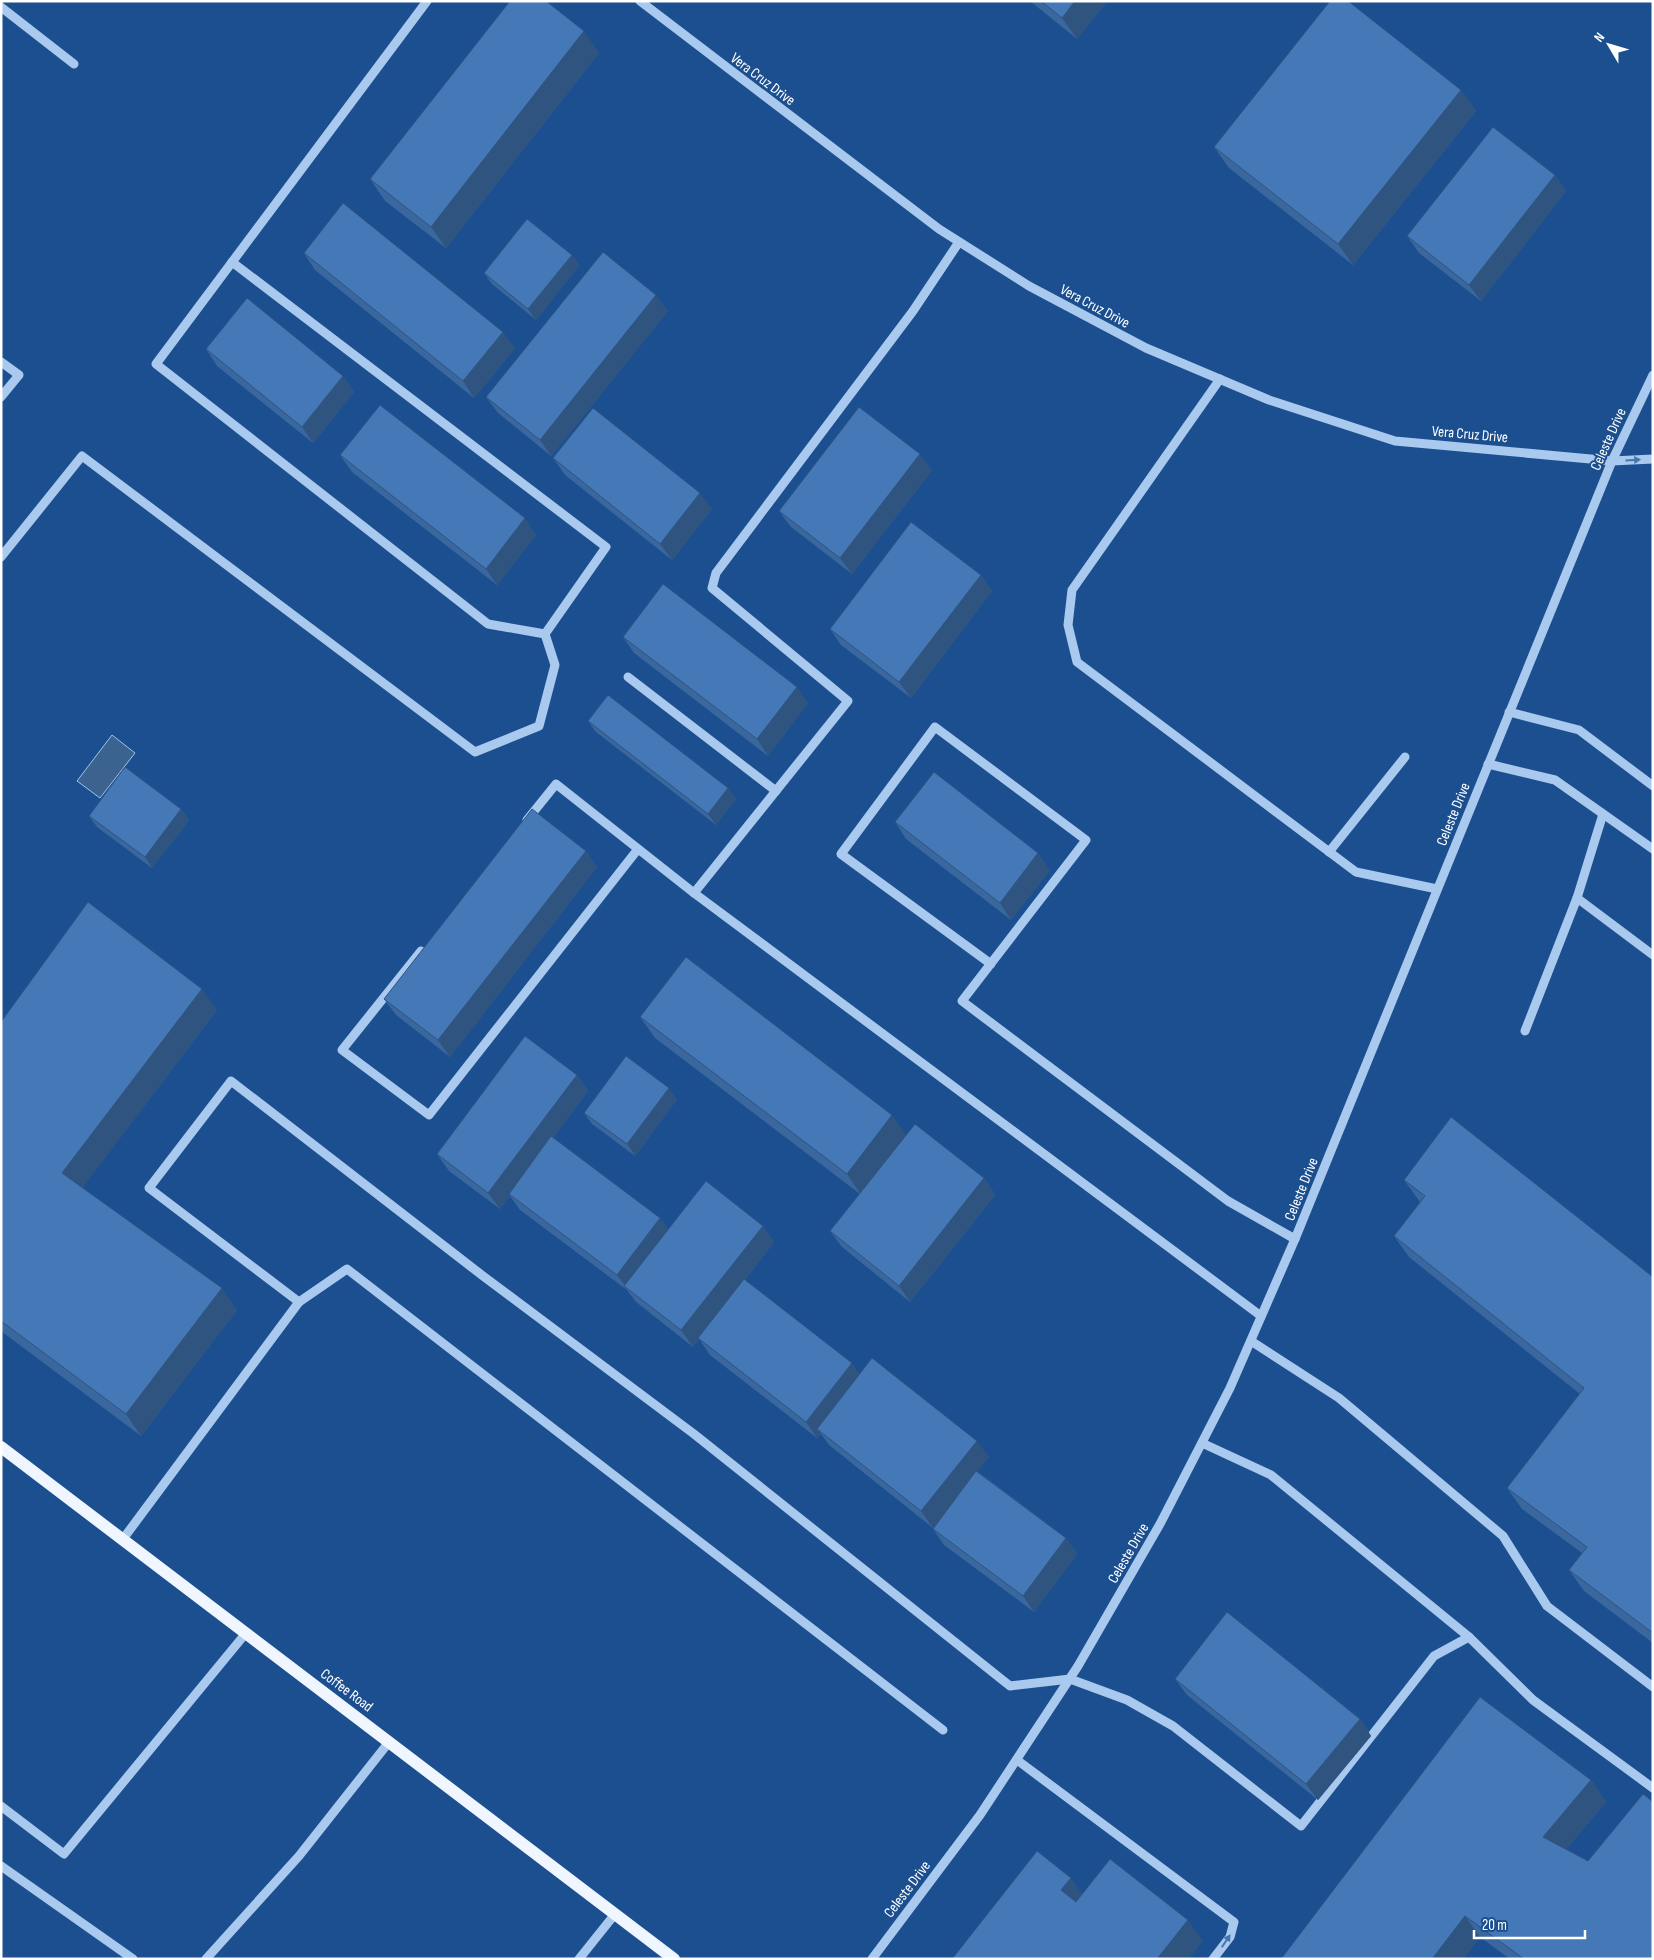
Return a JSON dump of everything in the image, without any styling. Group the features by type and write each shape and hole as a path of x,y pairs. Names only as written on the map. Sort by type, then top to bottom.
{"main road":[{"name":"Coffee Road","path":"1,1447 674,1959"}],"street":[{"path":"427,1 156,364 488,624 545,634"},
{"name":"Vera Cruz Drive","path":"640,1 938,229 1029,286 1146,348 1268,400 1395,441 1612,461 1653,459"},
{"path":"1,7 74,64"},
{"path":"694,894 848,700 712,588 716,573 913,311 959,242"},
{"path":"232,262 606,547 545,634"},
{"path":"1,362 19,375 1,397"},
{"name":"Celeste Drive","path":"872,1959 980,1815 1070,1679 1160,1524 1230,1388 1295,1239 1612,461 1653,375"},
{"path":"1220,379 1072,590 1068,625 1077,662 1356,872 1437,889"},
{"path":"1,557 82,456 475,752 539,726 555,665 545,634"},
{"path":"628,677 776,791"},
{"path":"1509,712 1579,730 1653,786"},
{"path":"991,964 841,854 935,727 1086,840 991,964 962,1001 1228,1201 1295,1239"},
{"path":"1330,852 1405,756"},
{"path":"1488,764 1555,780 1653,850"},
{"path":"519,830 556,784 694,894 1262,1316"},
{"path":"1524,1031 1577,898 1603,814"},
{"path":"427,944 342,1050 429,1115 638,849"},
{"path":"1577,898 1653,954"},
{"path":"299,1302 149,1188 231,1081 483,1276 694,1434 1010,1686 1070,1679 1127,1700 1172,1726 1301,1826 1434,1656 1469,1637"},
{"path":"123,1539 299,1302 347,1269 943,1730"},
{"path":"1250,1341 1340,1398 1503,1536 1547,1606 1653,1687"},
{"path":"1202,1443 1271,1475 1469,1637 1533,1700 1653,1788"},
{"path":"1,1806 64,1854 246,1633"},
{"path":"211,1957 299,1856 389,1742"},
{"path":"1017,1760 1234,1922 1230,1937 1213,1959"},
{"path":"1,1866 133,1959"},
{"path":"579,1959 615,1914"}],"water":[{"path":"112,735 135,753 100,798 77,781"}],"building":[{"path":"510,1 546,1 584,31 431,227 370,179"},
{"path":"1041,1 1075,1 1062,18"},
{"path":"1330,1 1348,1 1461,90 1338,244 1214,147"},
{"path":"1493,127 1555,175 1469,285 1407,236"},
{"path":"343,203 503,332 463,381 304,253"},
{"path":"527,219 572,255 528,309 484,273"},
{"path":"603,252 656,295 540,440 486,397"},
{"path":"247,298 343,376 302,427 206,349"},
{"path":"380,405 525,518 486,569 340,455"},
{"path":"859,407 920,454 840,558 779,511"},
{"path":"593,408 700,493 660,544 553,458"},
{"path":"911,522 981,575 899,682 830,629"},
{"path":"663,584 797,687 757,739 623,637"},
{"path":"608,695 728,788 708,814 588,721"},
{"path":"125,767 181,809 145,857 89,816"},
{"path":"934,772 1038,853 1000,903 895,822"},
{"path":"532,809 586,851 438,1040 384,999"},
{"path":"88,902 202,989 62,1173 222,1288 126,1414 1,1321 1,1022"},
{"path":"686,957 892,1115 847,1174 640,1017"},
{"path":"525,1036 577,1075 488,1193 437,1154"},
{"path":"626,1056 669,1088 627,1144 584,1113"},
{"path":"1451,1117 1653,1277 1653,1633 1569,1570 1587,1547 1507,1488 1584,1388 1394,1236 1425,1196 1404,1180"},
{"path":"915,1124 984,1178 899,1286 830,1231"},
{"path":"551,1136 660,1218 617,1275 509,1194"},
{"path":"706,1181 763,1226 681,1330 624,1286"},
{"path":"744,1279 852,1363 806,1422 698,1338"},
{"path":"872,1358 977,1441 921,1511 817,1429"},
{"path":"976,1471 1066,1538 1023,1596 933,1529"},
{"path":"1227,1612 1360,1719 1306,1784 1175,1679"},
{"path":"1480,1697 1591,1780 1543,1837 1588,1861 1643,1794 1653,1802 1653,1959 1524,1959 1465,1916 1432,1959 1281,1959"},
{"path":"1037,1851 1071,1878 1061,1890 1076,1902 1110,1859 1188,1920 1157,1959 952,1959"}]}
